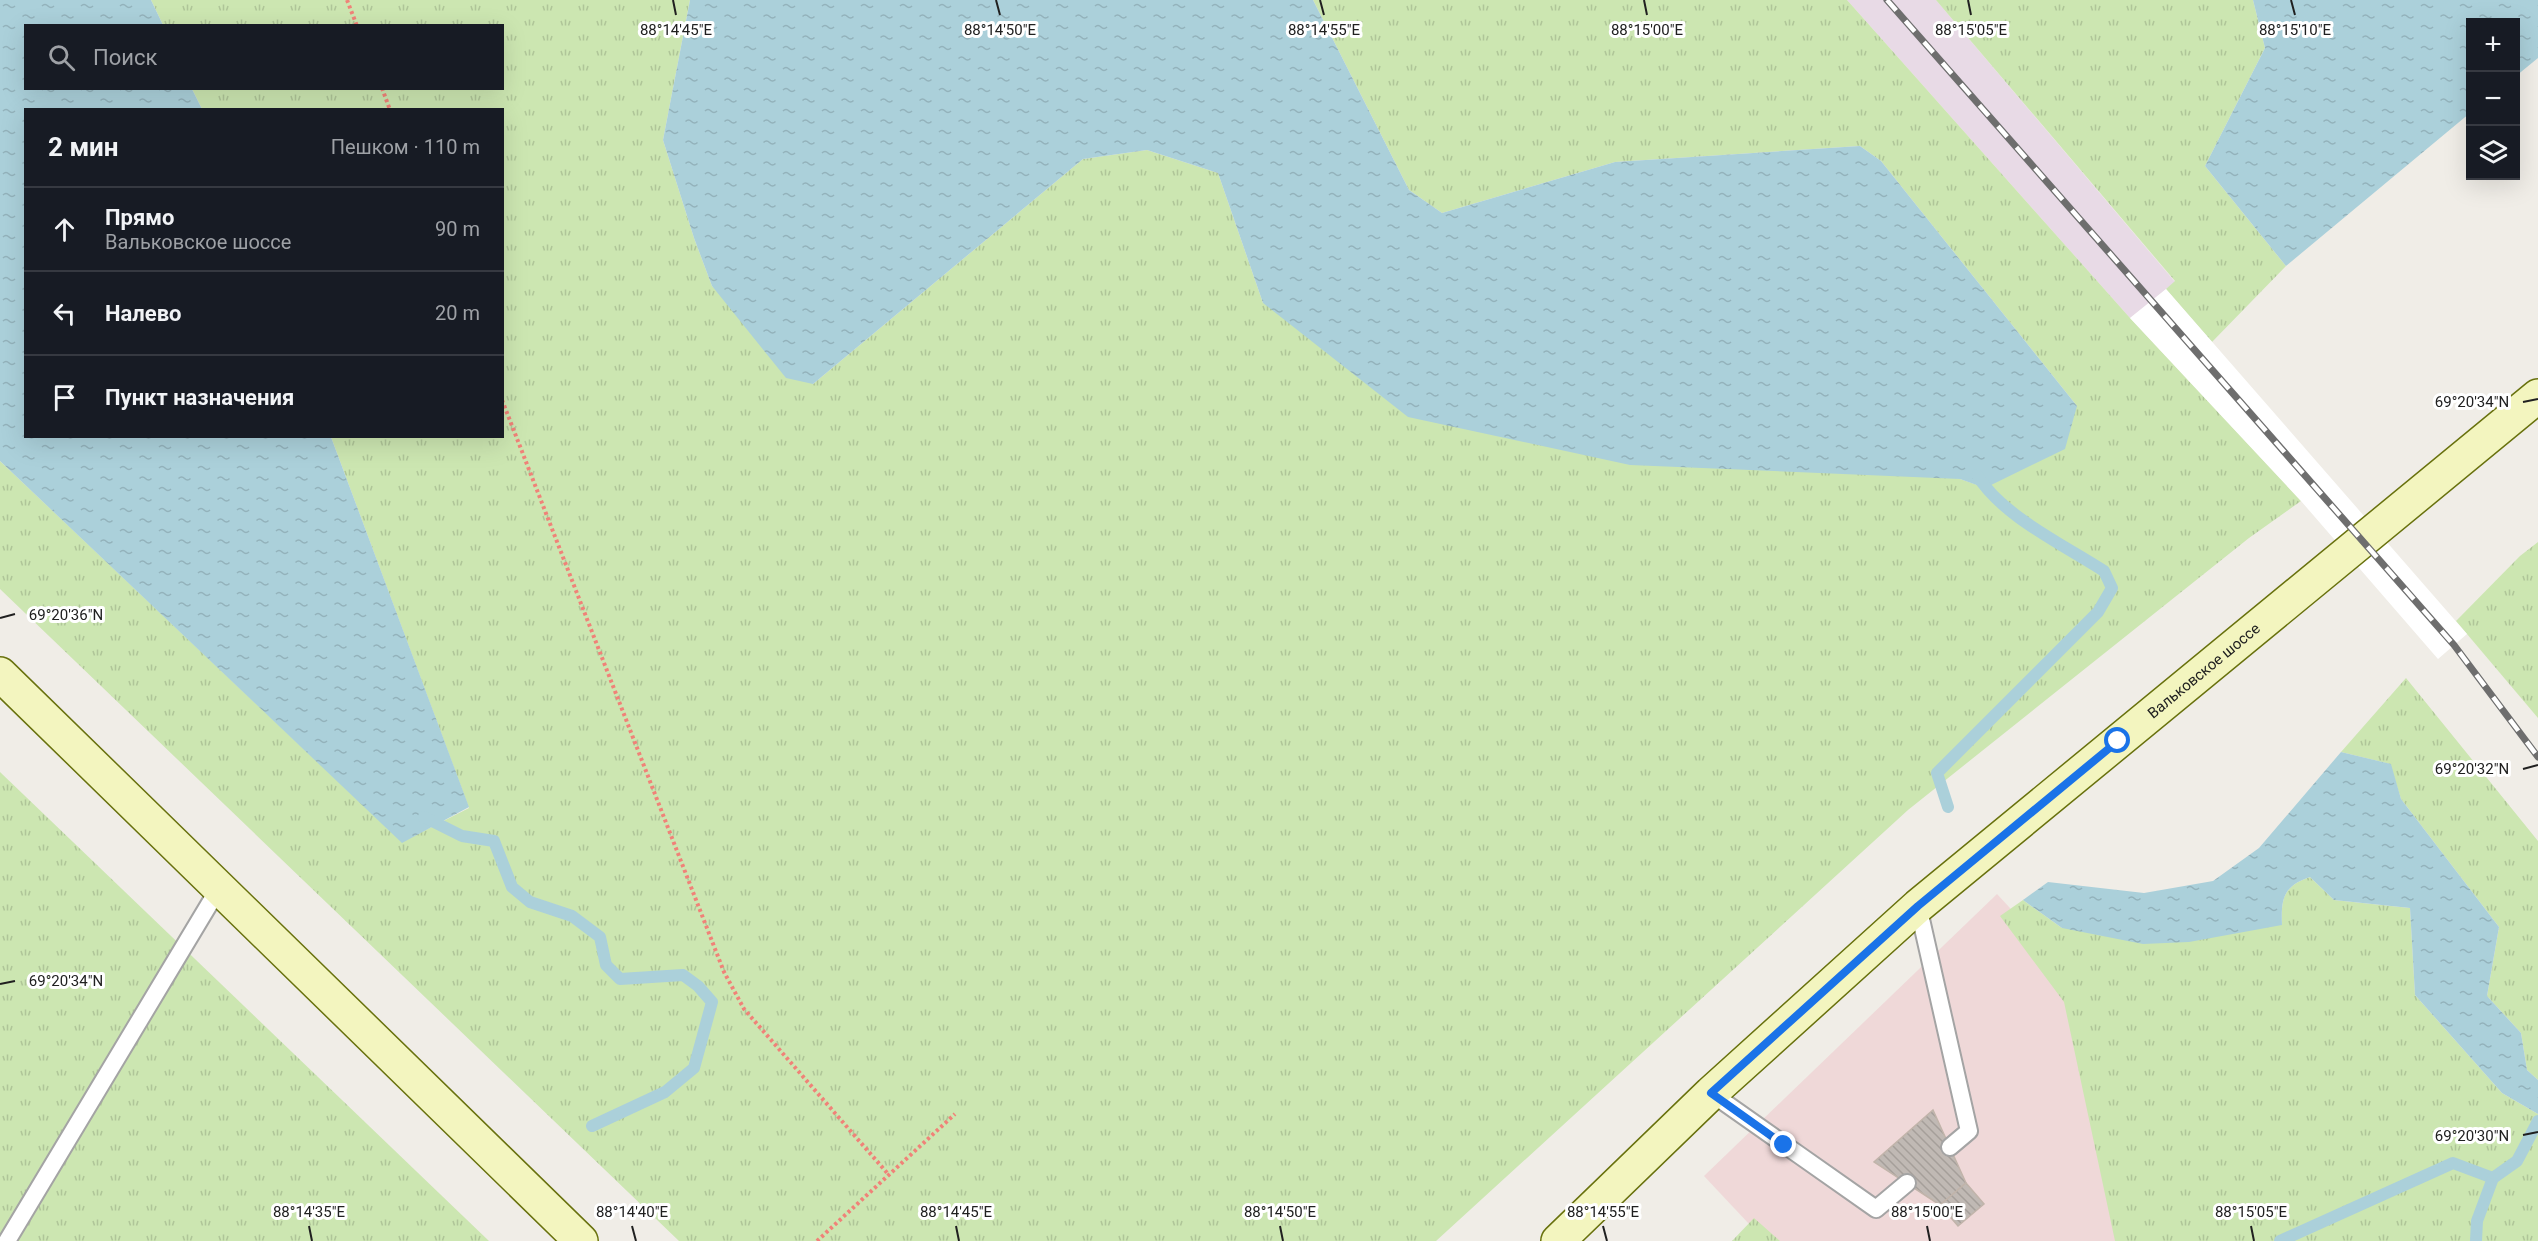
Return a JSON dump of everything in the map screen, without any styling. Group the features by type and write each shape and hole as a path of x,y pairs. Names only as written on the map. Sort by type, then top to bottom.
{"main road":[{"name":"Вальковское шоссе","path":"1558,1241 1711,1093 1918,906 2538,396"},
{"path":"0,674 581,1241"}],"lane":[{"path":"7,1241 219,888"},
{"path":"1918,906 1969,1131 1950,1147"},
{"path":"1711,1093 1876,1209 1907,1183"}],"path":[{"path":"347,0 356,24"},
{"path":"383,90 389,108"},
{"path":"504,405 724,972 744,1009 889,1175"},
{"path":"817,1241 955,1114"}],"shaded area":[{"path":"1847,0 1936,0 2175,282 2130,318"},
{"path":"1997,894 2080,984 2145,1241 1765,1241 1704,1176"}],"green space":[{"path":"151,0 690,0 663,140 694,238 712,286 813,384 1083,159 1147,150 1218,173 1263,303 1960,479 1986,488 2077,406 1881,161 1860,146 1615,162 1442,213 1409,190 1313,0 1847,0 2130,318 2301,501 2249,538 1908,810 1436,1241 679,1241 0,589 0,461 402,842 469,808 331,438 504,438 504,108 202,108 192,90 504,90 504,24 163,24"},
{"path":"1936,0 2253,0 2265,48 2205,166 2286,266 2212,342 2166,289 2175,281"},
{"path":"2538,542 2538,718 2456,621 2520,556"},
{"path":"2406,678 2538,841 2538,1080 2527,1070 2521,1033 2487,996 2499,927 2401,799 2390,764 2341,752"},
{"path":"0,772 489,1241 0,1241"},
{"path":"2310,877 2334,900 2410,908 2415,995 2502,1093 2538,1114 2538,1241 2115,1241 2064,1002 2000,916 2023,900 2062,928 2282,925 2283,901 2289,889"},
{"path":"1754,1218 1780,1241 1732,1241"}],"water":[{"path":"0,0 151,0 163,24 24,24 24,90 192,90 202,108 24,108 24,438 331,438 469,807 402,843 0,461"},
{"path":"690,0 1313,0 1409,190 1442,213 1615,162 1860,146 1881,161 2077,406 2065,449 1985,488 1960,479 1630,465 1408,417 1263,303 1218,173 1147,150 1083,159 813,384 786,378 712,286 663,140"},
{"path":"2253,0 2538,0 2538,58 2520,73 2520,18 2466,18 2466,116 2286,266 2205,166 2265,48"},
{"path":"2341,752 2391,764 2401,799 2499,927 2487,996 2521,1033 2527,1070 2538,1080 2538,1114 2502,1093 2415,995 2410,908 2334,900 2310,877 2289,889 2283,901 2282,925 2189,942 2143,944 2062,928 2023,900 2048,882 2144,893 2213,881 2259,848"}],"pier":[{"path":"2166,289 2467,634 2438,659 2301,501 2130,318"}],"building":[{"path":"1933,1110 1966,1183 1940,1205 1874,1162"},
{"path":"1966,1183 1984,1204 1958,1226 1940,1205"}],"waterway":[{"path":"1948,807 1937,773 2098,612 2112,588 2104,571 2018,517 1988,490 1977,475"},
{"path":"424,817 462,836 494,841 512,887 530,902 572,916 600,937 606,965 620,979 683,975 698,986 712,1002 694,1068 665,1092 592,1126"},
{"path":"2476,1241 2477,1221 2493,1178 2517,1161 2538,1121"},
{"path":"2280,1241 2453,1163 2493,1178"}],"railway":[{"path":"1887,0 2454,645 2538,757"}],"route":[{"path":"1784,1145 1711,1093 1884,935 2118,741"}]}
